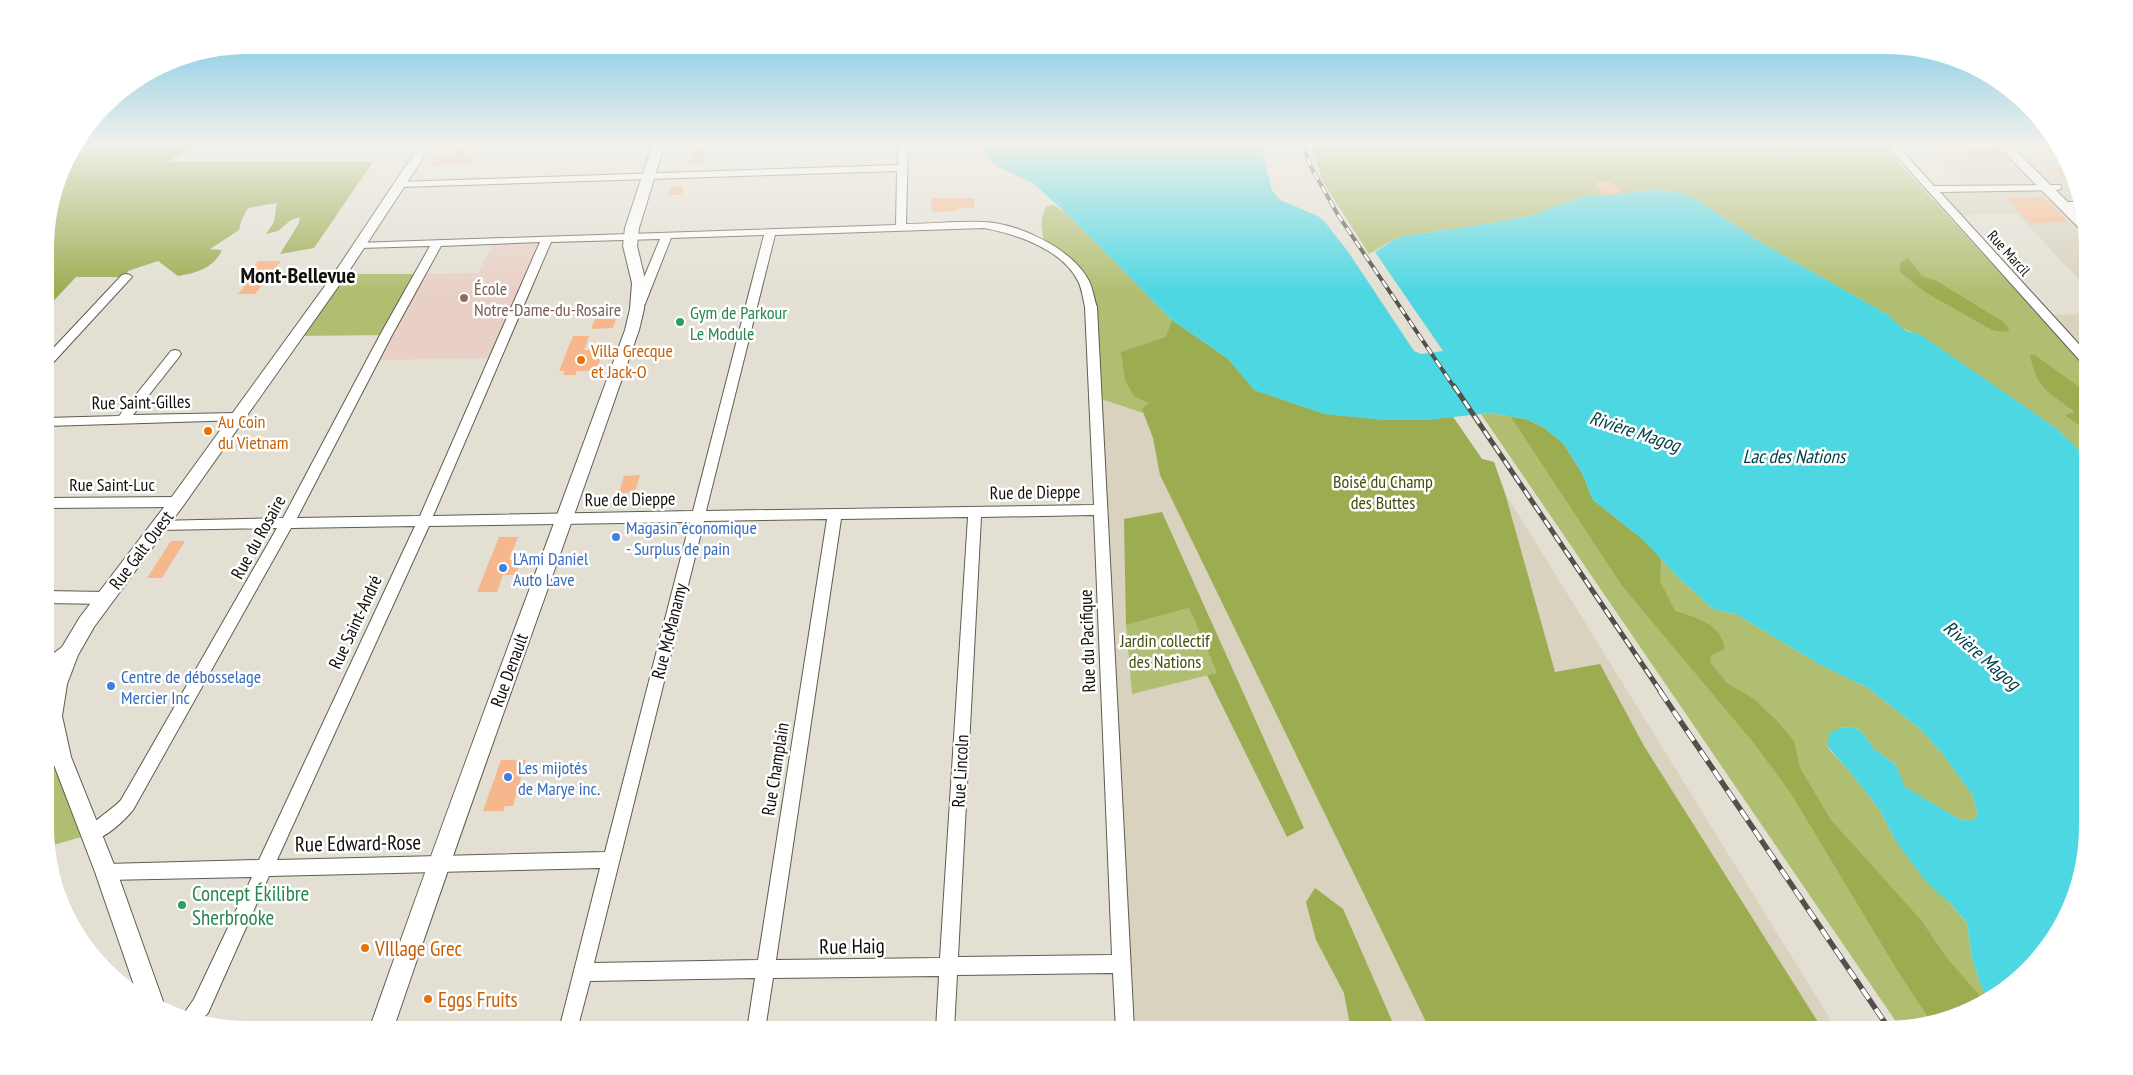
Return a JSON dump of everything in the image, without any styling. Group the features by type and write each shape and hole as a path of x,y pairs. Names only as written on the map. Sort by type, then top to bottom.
{"main road":[{"name":"Rue Galt Ouest","path":"54,702 57,684 76,639 238,417 360,245 394,193"},
{"name":"Rue Denault","path":"384,1021 438,864 565,519 632,330 637,309 639,282 630,246 643,193"},
{"path":"2059,193 2075,206"},
{"path":"54,664 69,653"},
{"name":"Rue Galt Ouest","path":"54,756 91,834 149,994"}],"street":[{"path":"360,245 901,228 902,193"},
{"name":"Rue Marcil","path":"1936,193 2079,350"},
{"name":"Rue du Pacifique","path":"901,228 984,225 998,227 1020,234 1045,246 1064,259 1076,270 1083,280 1090,307 1124,1021"},
{"name":"Rue McManamy","path":"570,1021 770,232"},
{"name":"Rue Denault","path":"637,309 667,235"},
{"name":"Rue Saint-André","path":"194,1014 201,1006 424,521 547,239"},
{"name":"Rue du Rosaire","path":"91,834 117,816 127,805 287,523 386,335 438,242"},
{"path":"54,354 126,277"},
{"path":"123,419 176,354"},
{"name":"Rue Saint-Gilles","path":"54,422 238,417"},
{"name":"Rue Saint-Luc","path":"54,504 177,502"},
{"name":"Rue de Dieppe","path":"160,525 1101,510"},
{"name":"Rue Lincoln","path":"946,1021 975,512"},
{"name":"Rue Champlain","path":"757,1021 834,514"},
{"path":"54,598 105,598"},
{"name":"Rue Edward-Rose","path":"106,872 611,860"},
{"name":"Rue Haig","path":"583,972 1121,964"}],"shaded area":[{"path":"1935,193 2072,193 2078,222 2079,280 2017,214 1955,215"},
{"name":"École Notre-Dame-du-Rosaire","path":"547,239 494,358 373,360 421,274 478,273 494,241"},
{"path":"2079,314 2079,352 2045,315"},
{"path":"1097,398 1303,466 1436,561 1505,493 1831,1021 1125,1021"}],"green space":[{"path":"61,193 352,193 314,248 280,254 299,223 300,217 291,220 278,231 266,234 274,222 277,203 248,208 239,230 210,249 222,250 219,256 204,269 178,276 158,261 128,271 126,277 76,277 54,300 54,235"},
{"path":"1330,193 1626,193 1588,196 1560,204 1535,215 1405,236 1395,239 1369,254"},
{"path":"1679,193 1927,193 2079,359 2079,450 2057,429 1915,334 1898,326 1890,316 1758,241 1695,198"},
{"name":"Boisé du Champ des Buttes","path":"1054,205 1067,214 1172,320 1228,359 1426,420 1453,417 1482,459 1494,462 1303,466 1095,397 1091,307 1076,270 1045,246 1042,216 1046,207"},
{"path":"1908,258 1922,276 1935,280 2002,321 2009,331 1992,330 1925,292 1900,272 1900,263"},
{"path":"340,274 421,274 386,335 295,336"},
{"path":"1172,320 1228,359 1254,390 1324,414 1384,420 1426,420 1453,417 1482,459 1494,462 1505,493 1555,672 1600,664 1644,746 1817,1021 1426,1021 1160,475 1153,438 1142,409 1149,403 1134,396 1125,380 1121,352 1166,337"},
{"path":"2030,355 2035,355 2079,387 2079,425 2065,415 2075,412 2045,389 2036,376"},
{"path":"1490,413 1526,419 1593,500 1641,538 1679,578 1713,609 1736,614 1819,664 1868,688 1920,729 1942,753 1973,796 1978,816 1970,821 1959,819 1904,787 1895,764 1874,749 1861,731 1853,727 1841,728 1828,748 1880,810 1895,840 1967,923 1972,958 1985,994 1960,1007 1936,1015 1896,1021 1481,414"},
{"path":"1511,417 1526,419 1543,427 1563,443 1582,473 1593,500 1641,538 1661,558 1660,581 1675,611 1699,619 1713,627 1722,640 1725,649 1711,655 1710,662 1727,683 1754,699 1779,723 1794,741 1800,768 1831,820 1921,920 1946,957 1980,996 1960,1007 1928,1017 1899,973 1790,792 1753,742 1623,587"},
{"path":"1162,512 1304,828 1287,837 1207,675 1217,673 1189,608 1126,625 1124,519"},
{"name":"Jardin collectif des Nations","path":"1189,608 1217,673 1132,694 1126,625"},
{"path":"54,756 61,757 91,834 54,845"},
{"path":"1315,888 1343,909 1392,1021 1349,1021 1344,993 1316,940 1306,902"}],"water":[{"name":"Lac des Nations","path":"1044,193 1275,193 1280,200 1318,216 1325,222 1349,253 1414,351 1421,354 1443,351 1375,252 1395,239 1535,215 1560,204 1588,196 1626,193 1679,193 1695,198 1758,241 1890,316 1906,330 1918,333 2057,429 2079,450 2079,840 2076,865 2065,902 2039,946 2023,965 1985,994 1972,958 1967,923 1951,904 1927,883 1895,840 1880,810 1828,747 1829,733 1841,728 1853,727 1861,731 1874,749 1895,764 1905,787 1959,819 1970,821 1978,816 1973,796 1942,753 1920,729 1868,688 1819,664 1736,614 1713,609 1679,578 1641,538 1593,500 1582,473 1563,443 1543,427 1526,419 1490,413 1426,420 1384,420 1324,414 1254,390 1228,359 1172,320"}],"building":[{"path":"668,193 682,193 681,195 667,195"},
{"path":"2043,197 2068,222 2030,223 2006,198"},
{"path":"931,198 974,198 974,208 933,212 931,210"},
{"path":"258,261 281,261 255,294 238,294 253,275 248,275"},
{"path":"595,319 616,319 613,328 591,329"},
{"name":"Villa Grecque et Jack-O","path":"573,336 589,336 584,350 604,350 596,371 577,371 575,375 563,375 565,371 559,371"},
{"path":"640,475 635,492 619,493 624,476"},
{"name":"L'Ami Daniel Auto Lave","path":"499,537 518,537 509,560 521,560 516,575 503,575 497,592 477,592"},
{"path":"171,541 185,541 162,578 147,578"},
{"name":"Les mijotés de Marye inc.","path":"501,760 526,760 513,806 505,806 503,811 483,811"},
{"path":"62,881 70,905 68,902"}],"railway":[{"path":"1326,193 1338,215 1454,387"},
{"path":"1454,386 1661,692"},
{"path":"1660,691 1884,1021"}],"place":[{"name":"École Notre-Dame-du-Rosaire","path":"464,298"},
{"name":"Gym de Parkour Le Module","path":"680,322"},
{"name":"Villa Grecque et Jack-O","path":"581,360"},
{"name":"Au Coin du Vietnam","path":"208,431"},
{"name":"Magasin économique - Surplus de pain","path":"616,537"},
{"name":"L'Ami Daniel Auto Lave","path":"503,568"},
{"name":"Centre de débosselage Mercier Inc","path":"111,686"},
{"name":"Les mijotés de Marye inc.","path":"508,777"},
{"name":"Concept Ékilibre Sherbrooke","path":"182,905"},
{"name":"VIllage Grec","path":"365,948"},
{"name":"Eggs Fruits","path":"428,999"}],"district":[{"name":"Mont-Bellevue","path":"298,275"}],"water label":[{"name":"Rivière Magog","path":"1635,431"},
{"name":"Rivière Magog","path":"1982,655"}]}
